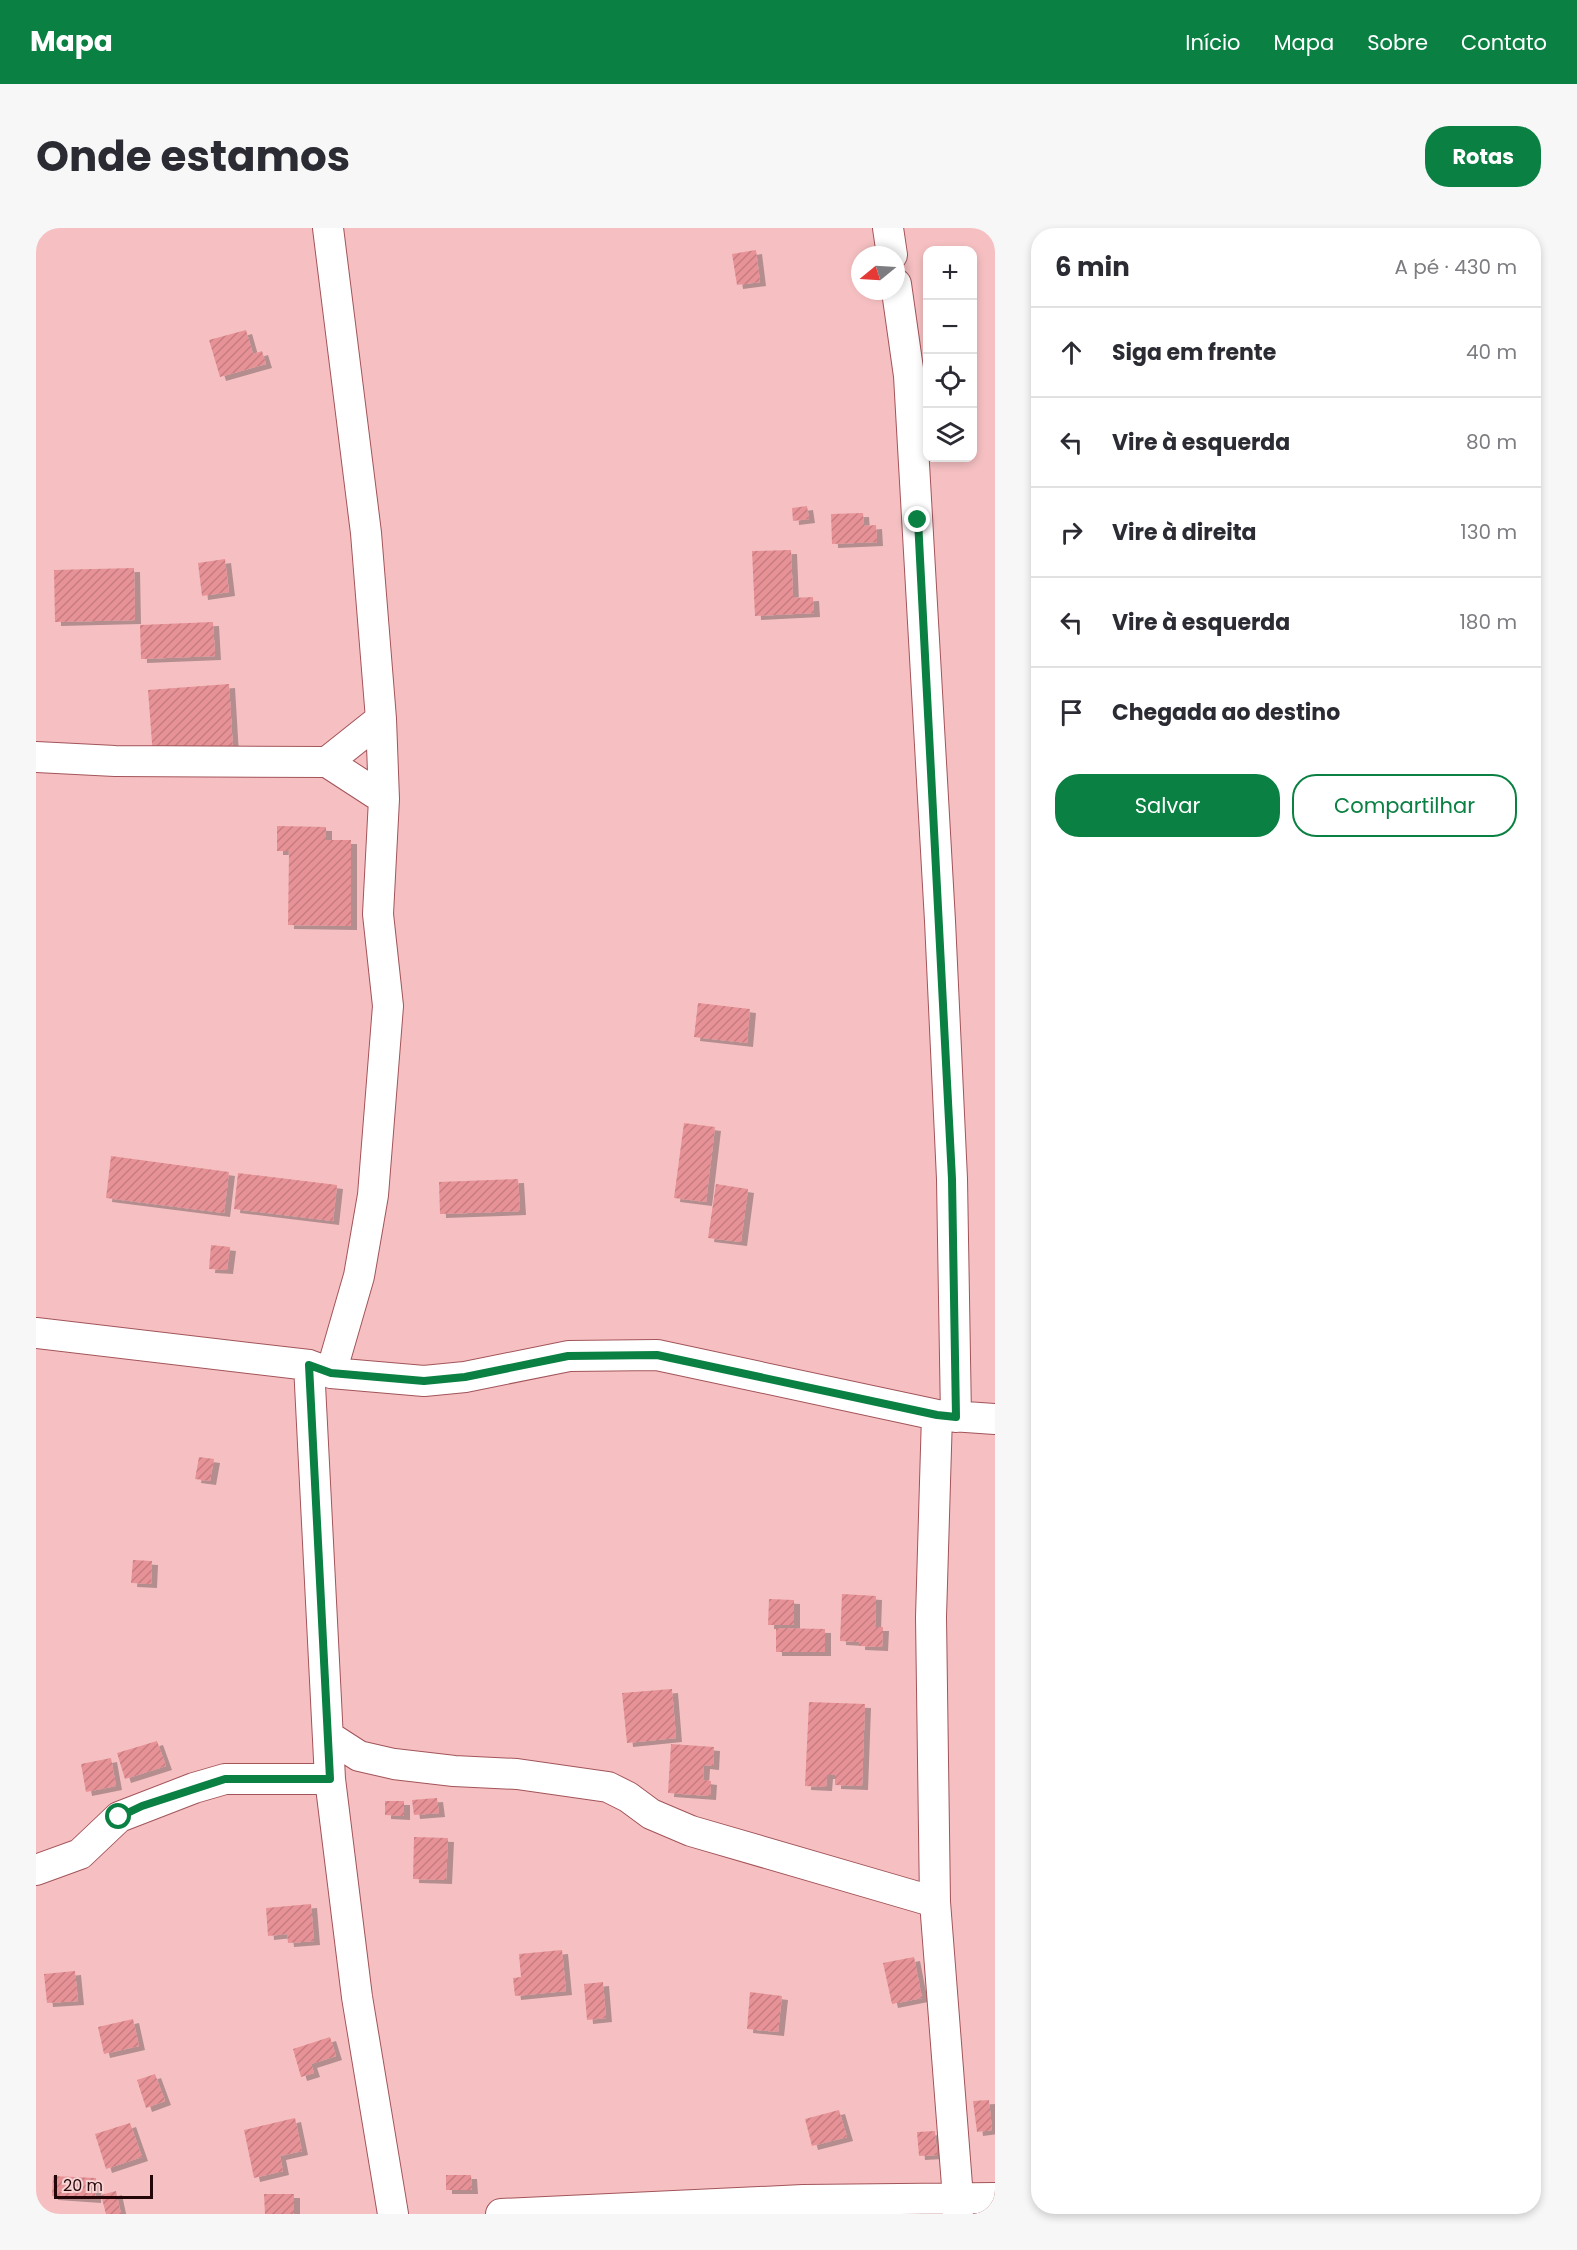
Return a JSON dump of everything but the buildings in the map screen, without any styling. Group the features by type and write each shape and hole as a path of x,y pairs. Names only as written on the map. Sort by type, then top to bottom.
{"street":[{"path":"328,228 366,533 381,719 384,799 378,914 388,1006 373,1195 358,1276 320,1369 328,1736 330,1779 357,1997 393,2214"},
{"path":"888,228 891,246"},
{"path":"898,300 909,376 940,921 952,1179 946,1416 931,1617 935,1902 958,2206"},
{"path":"327,762 381,719"},
{"path":"36,757 115,761 327,762 384,799"},
{"path":"36,1333 424,1381 477,1375 568,1356 657,1355 946,1416 995,1419"},
{"path":"328,1736 359,1756 394,1764 454,1771 517,1774 608,1787 628,1797 651,1814 691,1831 935,1902"},
{"path":"36,1870 80,1854 119,1817 194,1788 225,1779 330,1779"},
{"path":"501,2214 803,2200 958,2206 995,2198"}],"route":[{"path":"119,1817 142,1806 225,1779 330,1779 309,1365 331,1373 424,1381 465,1377 568,1356 657,1355 937,1415 956,1417 952,1179 918,520"}]}
